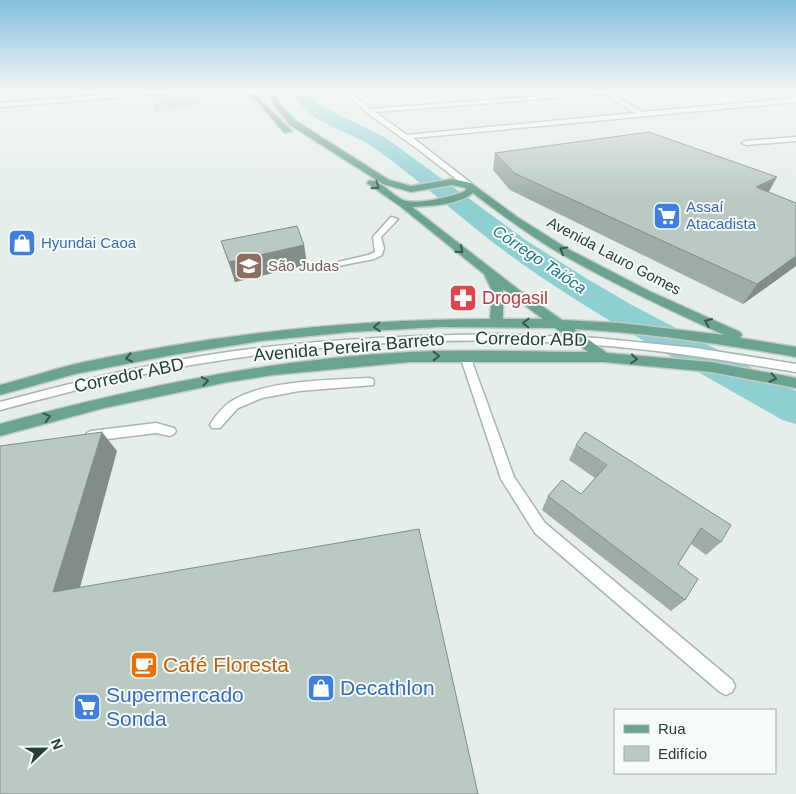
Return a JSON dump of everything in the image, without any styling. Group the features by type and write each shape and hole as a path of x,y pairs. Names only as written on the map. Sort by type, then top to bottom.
{"main road":[{"path":"283,127 297,138"},
{"path":"299,127 390,184 403,188 422,188 447,183 469,187 470,193 459,196 436,201 403,204"},
{"path":"314,147 403,204 487,272 604,357"},
{"name":"Avenida Lauro Gomes","path":"469,187 514,220 564,251 646,294 752,343"},
{"path":"487,272 498,291 496,322"},
{"name":"Avenida Pereira Barreto","path":"0,390 84,368 215,342 342,329 496,322 556,323 679,333 752,343 796,352"},
{"name":"Avenida Pereira Barreto","path":"0,430 104,402 228,377 273,370 410,357 604,357 711,366 796,383"}],"street":[{"name":"Avenida Lauro Gomes","path":"391,127 445,166 469,187"},
{"path":"405,137 513,127"},
{"path":"746,144 796,138"},
{"path":"445,166 453,178 447,183"}],"lane":[{"path":"341,264 371,257 379,253 380,248 376,237 394,219"},
{"name":"Corredor ABD","path":"0,406 160,367 292,346 396,339 506,336 580,340 646,345 736,356 796,368"},
{"path":"465,356 508,479 540,528 726,686"},
{"path":"216,425 234,405 253,396 302,386 370,382"},
{"path":"74,438 156,428 170,431"}],"building":[{"name":"Assaí Atacadista","path":"649,132 777,177 756,187 796,203 796,256 757,284 514,173 495,153"},
{"path":"297,226 304,245 229,262 221,241"},
{"path":"102,432 53,592 419,529 478,794 0,794 0,446"},
{"path":"585,432 731,525 721,542 701,528 678,564 698,579 685,600 548,496 562,480 581,494 607,465 576,445"}],"waterway":[{"name":"Córrego Taióca","path":"350,127 379,142 517,247 578,286 621,312 796,409"}],"place":[{"name":"Assaí Atacadista","path":"667,216"},
{"name":"Hyundai Caoa","path":"22,243"},
{"name":"São Judas","path":"249,266"},
{"name":"Drogasil","path":"463,298"},
{"name":"Café Floresta","path":"144,665"},
{"name":"Decathlon","path":"321,688"},
{"name":"Supermercado Sonda","path":"87,707"}]}
